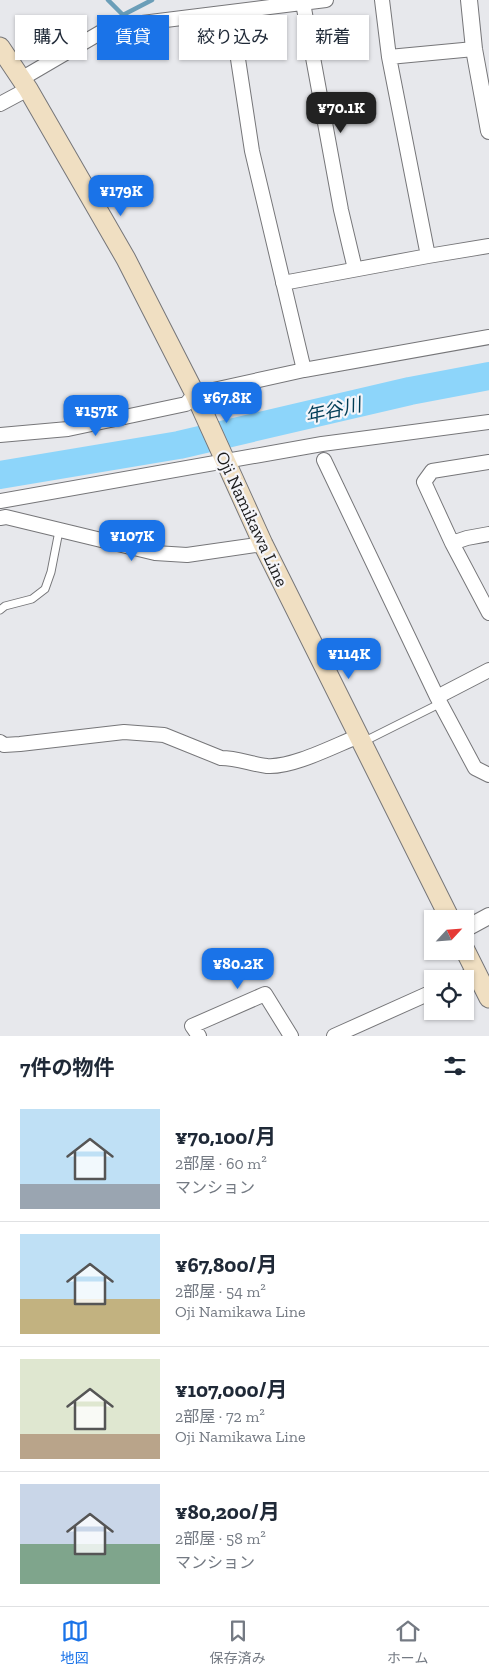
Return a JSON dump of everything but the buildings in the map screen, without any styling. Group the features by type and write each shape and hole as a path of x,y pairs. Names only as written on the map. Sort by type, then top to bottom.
{"main road":[{"name":"Oji Namikawa Line","path":"0,47 25,84 126,259 198,401 263,544 446,910"},
{"path":"474,982 489,998"}],"street":[{"path":"0,104 25,84 110,27 326,0"},
{"path":"382,0 389,57 428,256"},
{"path":"469,0 474,50 489,131"},
{"path":"303,3 341,210 354,269"},
{"path":"231,13 252,151 304,370"},
{"path":"389,57 474,50"},
{"path":"283,283 489,246"},
{"path":"0,435 68,429 186,404 304,370 489,337"},
{"path":"0,501 223,458 489,422"},
{"path":"324,460 439,700 475,768 489,774"},
{"path":"489,462 432,471 424,482 452,543 489,613"},
{"path":"0,518 6,517 155,553 188,555 263,544"},
{"path":"452,543 489,534"},
{"path":"439,700 489,670"},
{"path":"0,742 4,745 20,744 124,732 156,734 164,735 221,758 267,766 287,764 360,739"},
{"path":"474,924 489,916"},
{"path":"199,1036 192,1026 265,994 290,1036"},
{"path":"334,1036 424,996"}],"lane":[{"path":"0,610 5,606 32,599 45,588 51,572 59,531"},
{"path":"360,739 439,700"}],"waterway":[{"path":"108,0 123,15 152,0"},
{"name":"年谷川","path":"0,475 179,445 410,391 489,376"}]}
